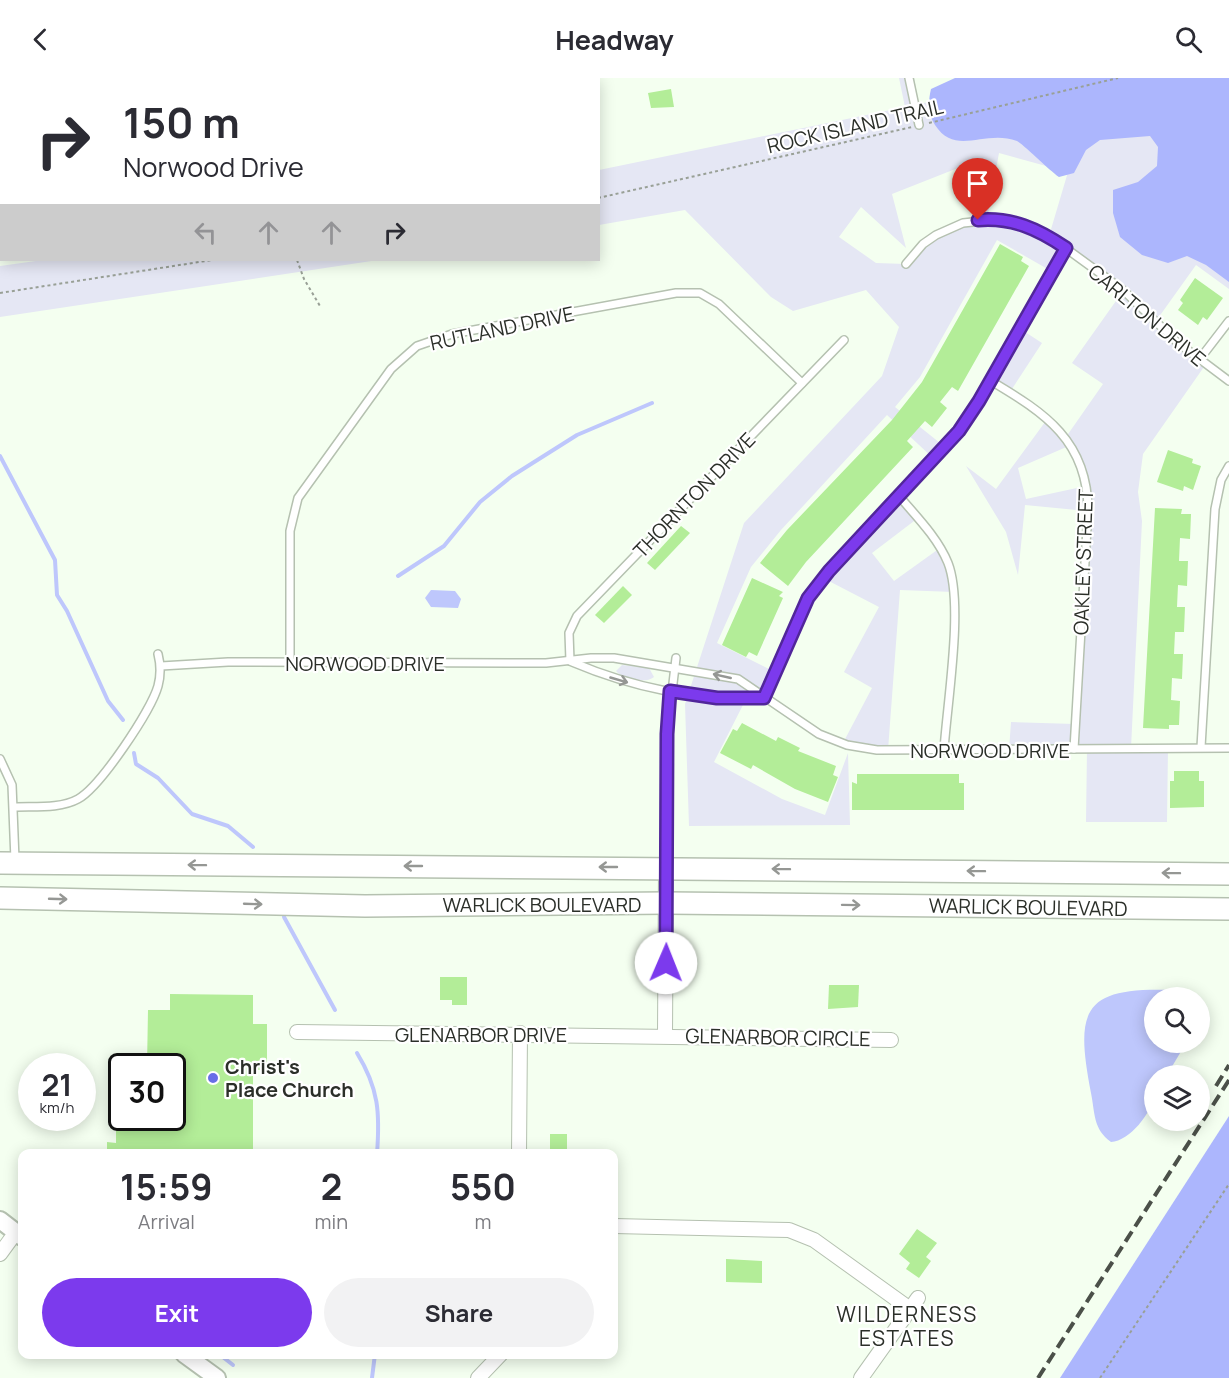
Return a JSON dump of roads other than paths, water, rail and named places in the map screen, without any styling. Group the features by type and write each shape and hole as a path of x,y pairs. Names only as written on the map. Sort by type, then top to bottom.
{"main road":[{"name":"WARLICK BOULEVARD","path":"8,863 1229,874"},
{"name":"WARLICK BOULEVARD","path":"0,898 342,906 667,903 1229,909"}],"street":[{"path":"665,1035 666,868"},
{"name":"GLENARBOR DRIVE","path":"297,1032 665,1035"},
{"path":"519,1149 520,1033"},
{"name":"GLENARBOR CIRCLE","path":"665,1035 891,1040"},
{"path":"0,1220 18,1233"},
{"path":"618,1226 789,1230 814,1240 914,1304 861,1378"},
{"path":"0,1254 18,1235"},
{"path":"191,1359 217,1378"},
{"path":"478,1378 496,1359"}],"lane":[{"path":"909,78 919,125"},
{"name":"CARLTON DRIVE","path":"906,264 923,244 936,235 963,223 1005,220 1022,224 1049,236 1139,303 1177,342 1229,381"},
{"path":"764,698 808,598 829,571 959,431 991,381 1066,248"},
{"name":"RUTLAND DRIVE","path":"291,663 290,531 295,505 383,379 417,346 463,332 676,293 700,293 719,304 802,383"},
{"path":"1200,360 1229,321"},
{"name":"THORNTON DRIVE","path":"570,661 568,633 577,616 844,340"},
{"name":"OAKLEY STREET","path":"991,381 1032,407 1060,430 1076,452 1085,477 1088,511 1074,749"},
{"path":"1201,747 1215,509 1221,480 1229,466"},
{"path":"899,496 943,552 953,584 954,620 944,750"},
{"path":"14,807 60,805 77,800 93,788 151,706 159,685 161,666 158,654"},
{"name":"NORWOOD DRIVE","path":"161,666 228,662 546,663 614,658 738,679 819,734 847,745 877,750 1229,748"},
{"path":"666,868 667,734 670,691 676,658"},
{"name":"NORWOOD DRIVE","path":"570,661 620,680 670,691 717,698 764,698"},
{"path":"0,759 12,784 14,807 8,863"}],"waterway":[{"path":"398,576 444,546 480,502 512,476 577,435 652,403"},
{"path":"0,456 55,560 57,595 67,611 108,701 123,720"},
{"path":"134,753 136,764 158,778 192,814 228,826 253,847"},
{"path":"284,917 335,1010"},
{"path":"357,1053 374,1090 378,1114 377,1149"},
{"path":"225,1359 233,1365"},
{"path":"372,1378 374,1359"}],"railway":[{"path":"1216,1086 1229,1065"},
{"path":"1038,1378 1229,1080"}],"place":[{"name":"Christ's Place Church","path":"213,1078"}],"district":[{"name":"WILDERNESS ESTATES","path":"907,1326"}]}
